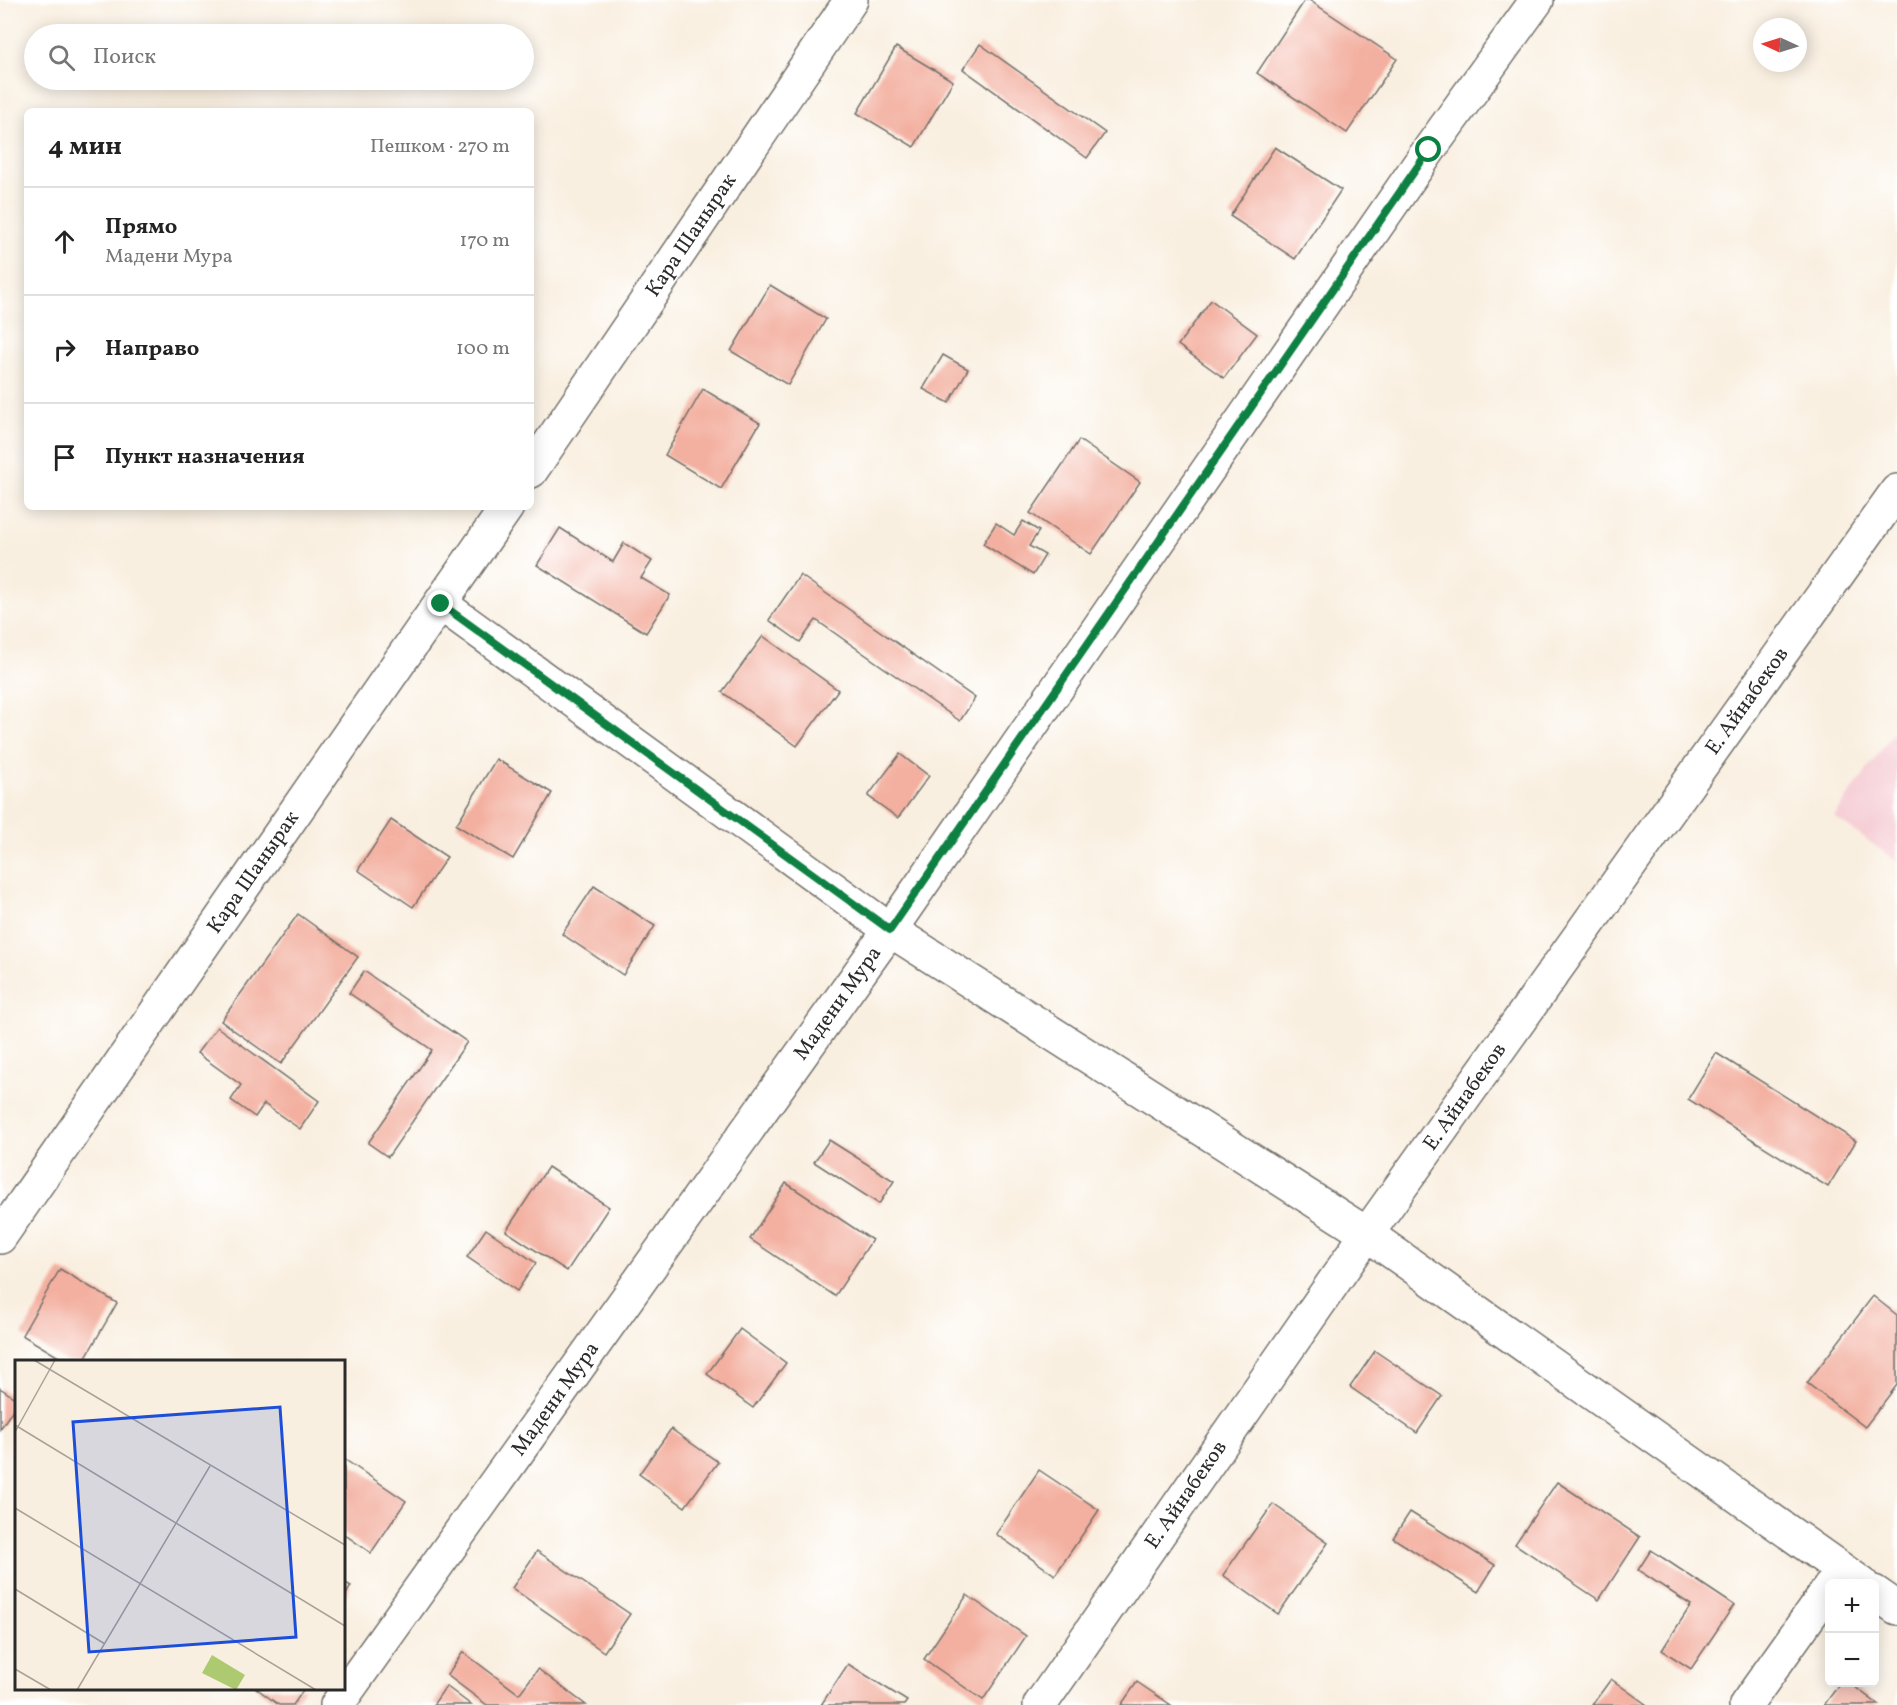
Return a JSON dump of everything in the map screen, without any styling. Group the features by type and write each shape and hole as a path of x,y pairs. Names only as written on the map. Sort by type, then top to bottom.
{"street":[{"name":"Кара Шанырак","path":"534,467 850,0"},
{"name":"Мадени Мура","path":"337,1705 890,930 1429,150 1538,0"},
{"name":"Е. Айнабеков","path":"1040,1705 1367,1234 1897,491"},
{"name":"Кара Шанырак","path":"0,1237 505,510"},
{"path":"441,604 890,930 1367,1234 1838,1579"},
{"path":"1879,1595 1897,1608"},
{"path":"1746,1705 1825,1602"}],"shaded area":[{"path":"1897,727 1897,861 1834,817"}],"building":[{"path":"1305,0 1309,0 1397,59 1347,133 1257,73"},
{"path":"980,44 1105,133 1087,158 963,69"},
{"path":"896,47 953,81 914,147 857,113"},
{"path":"1275,147 1341,190 1295,259 1230,216"},
{"path":"770,285 826,319 788,385 731,351"},
{"path":"1211,300 1257,334 1224,378 1178,345"},
{"path":"943,355 968,369 949,403 923,389"},
{"path":"703,389 760,423 721,489 665,455"},
{"path":"1079,440 1140,482 1091,554 1030,513"},
{"path":"1023,521 1039,531 1029,546 1045,555 1033,575 983,544 996,523 1014,535"},
{"path":"560,528 613,562 624,543 652,561 641,578 670,595 646,633 537,565"},
{"path":"800,575 975,698 960,721 816,620 800,642 769,620"},
{"path":"763,636 838,690 797,746 722,692"},
{"path":"900,754 929,776 898,818 868,796"},
{"path":"496,759 552,793 513,859 456,825"},
{"path":"391,820 447,857 413,907 358,870"},
{"path":"594,886 655,926 623,975 562,934"},
{"path":"298,914 358,957 281,1064 221,1021"},
{"path":"364,971 467,1042 388,1157 368,1143 432,1050 349,993"},
{"path":"217,1027 319,1101 300,1129 264,1104 255,1117 231,1100 241,1085 197,1053"},
{"path":"1716,1053 1856,1141 1828,1187 1688,1099"},
{"path":"829,1140 894,1181 879,1204 814,1162"},
{"path":"548,1167 609,1207 567,1271 506,1231"},
{"path":"786,1183 872,1240 835,1296 750,1239"},
{"path":"486,1229 536,1263 517,1291 467,1257"},
{"path":"60,1269 117,1303 84,1360 64,1360 22,1335"},
{"path":"1873,1296 1897,1315 1897,1385 1865,1427 1807,1383"},
{"path":"740,1329 786,1363 753,1408 707,1374"},
{"path":"1375,1351 1442,1396 1417,1433 1350,1387"},
{"path":"0,1388 15,1398 15,1406 0,1429"},
{"path":"671,1429 718,1462 685,1507 639,1474"},
{"path":"345,1460 406,1501 371,1553 345,1535"},
{"path":"1039,1470 1099,1510 1055,1575 996,1534"},
{"path":"1557,1482 1640,1537 1599,1600 1515,1544"},
{"path":"1273,1504 1328,1543 1278,1614 1223,1575"},
{"path":"1410,1512 1495,1565 1478,1592 1393,1538"},
{"path":"1651,1550 1734,1605 1691,1669 1662,1650 1691,1605 1638,1570"},
{"path":"537,1551 630,1614 604,1652 512,1588"},
{"path":"345,1583 351,1586 345,1596"},
{"path":"967,1595 1026,1636 983,1700 924,1659"},
{"path":"463,1652 519,1694 538,1669 586,1705 487,1705 447,1675"},
{"path":"848,1664 907,1701 904,1705 821,1705"},
{"path":"1611,1679 1647,1705 1592,1705"},
{"path":"1137,1682 1171,1705 1121,1705"},
{"path":"446,1686 471,1705 433,1705"},
{"path":"1837,1687 1855,1687 1879,1705 1824,1705"},
{"path":"259,1690 304,1690 293,1705 279,1705"}],"route":[{"path":"441,604 890,930 1429,150"}]}
